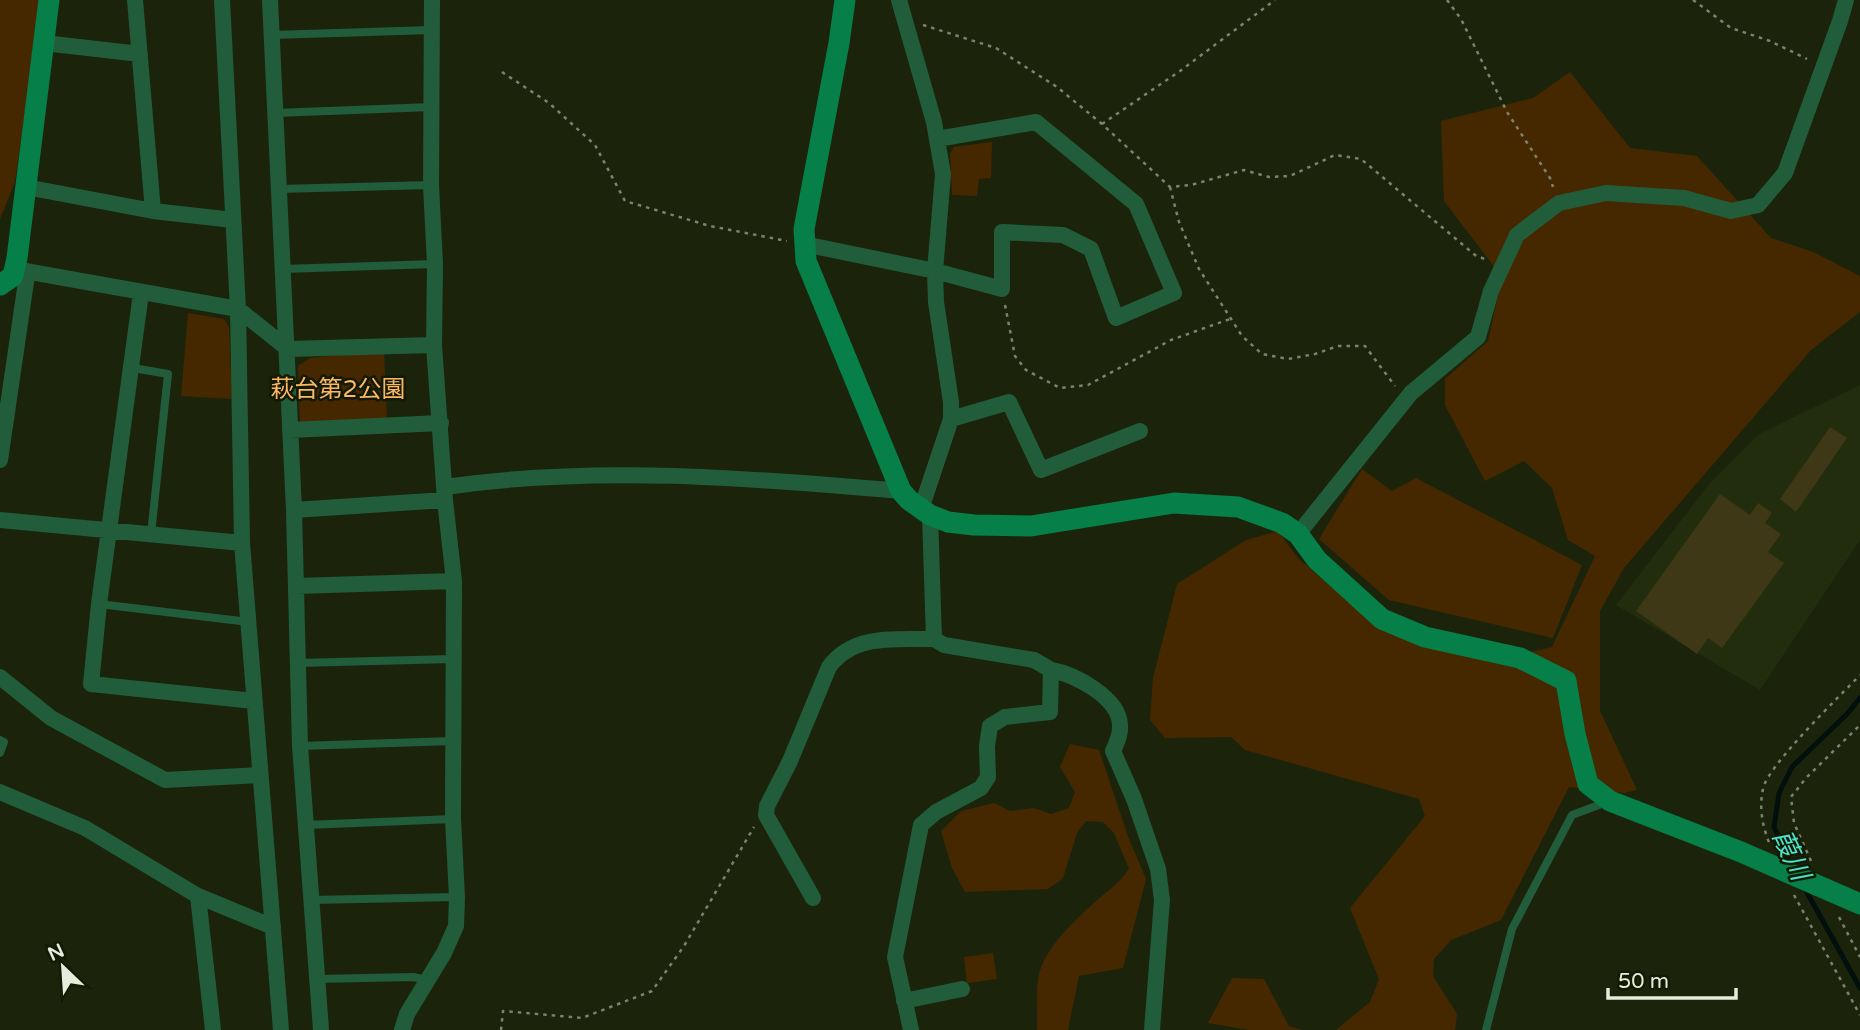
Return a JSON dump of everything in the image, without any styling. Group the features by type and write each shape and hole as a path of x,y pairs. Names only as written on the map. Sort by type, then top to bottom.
{"street":[{"path":"0,285 13,276 15,269 49,0"},
{"path":"135,0 153,211"},
{"path":"222,0 238,309 242,543 281,1030"},
{"path":"270,0 288,349 300,746 321,1030"},
{"path":"402,1030 407,1014 444,953 456,926 457,897 453,819 454,580 434,345 432,0"},
{"path":"845,0 804,229 804,244 806,261 901,491 925,512 948,522 974,525 1031,526 1174,502 1238,508 1282,523 1298,534 1317,560 1382,619 1425,637 1521,658 1566,681 1575,734 1588,784 1610,801 1860,904"},
{"path":"899,0 937,139 943,174 936,302 951,402 951,419 925,512 934,639"},
{"path":"1298,534 1405,400 1478,337 1491,290 1517,235 1559,203 1606,193 1684,198 1731,211 1758,205 1784,173 1846,0"},
{"path":"44,43 140,54"},
{"path":"804,244 936,271 1002,289 1002,232 1063,235 1091,249 1116,317 1174,293 1136,204 1036,122 937,139"},
{"path":"26,187 153,211 233,220"},
{"path":"15,269 238,309 288,349 434,345"},
{"path":"0,460 26,282 15,269"},
{"path":"141,293 99,604 91,684 254,701"},
{"path":"951,419 1009,402 1041,470 1140,431"},
{"path":"290,430 441,423"},
{"path":"294,510 445,494 500,479 600,475 768,480 901,491"},
{"path":"0,520 242,543"},
{"path":"297,586 454,580"},
{"path":"813,898 766,816 767,806 790,761 829,667 838,655 851,646 862,643 934,639 944,645 1034,660 1051,670 1065,672 1084,680 1117,711 1121,723 1119,739 1113,751 1150,841 1158,869 1162,900 1152,1030"},
{"path":"911,1030 895,957 921,825 936,812 981,788 988,777 987,746 990,726 1005,717 1050,712 1051,670"},
{"path":"0,677 51,718 165,780 260,775"},
{"path":"0,792 85,828 198,896 272,927"},
{"path":"198,896 213,1030"},
{"path":"904,1001 962,989"}],"lane":[{"path":"272,35 432,30"},
{"path":"275,113 432,107"},
{"path":"279,189 431,185"},
{"path":"283,270 435,264"},
{"path":"132,368 168,374 151,534"},
{"path":"99,604 249,622"},
{"path":"297,663 453,659"},
{"path":"0,740 4,742 0,752"},
{"path":"300,746 453,741"},
{"path":"1486,1030 1512,929 1572,815 1610,801"},
{"path":"306,825 453,819"},
{"path":"311,900 457,897"},
{"path":"317,979 413,977 428,980"}],"path":[{"path":"1102,124 1181,71 1275,0"},
{"path":"1447,0 1461,19 1507,112 1550,178 1559,203"},
{"path":"1693,0 1731,28 1770,41 1823,67"},
{"path":"906,21 940,28 996,48 1057,87 1102,124 1170,187 1178,222 1199,269 1242,336 1262,354 1288,359 1338,346 1364,345 1405,400"},
{"path":"502,72 550,103 595,145 625,201 709,226 804,244"},
{"path":"1170,187 1191,185 1244,170 1269,177 1290,176 1335,155 1360,159 1475,255 1502,266"},
{"path":"1002,289 1014,356 1026,370 1060,388 1088,385 1171,340 1230,319"},
{"path":"1860,675 1785,754 1763,787 1762,824 1779,869 1860,1015"},
{"path":"1860,724 1806,778 1791,797 1794,823 1860,957"},
{"path":"501,1030 503,1011 582,1018 652,990 684,946 767,806"}],"shaded area":[{"path":"1860,385 1860,540 1760,690 1616,605 1710,483 1759,434"}],"green space":[{"path":"0,0 40,0 15,182 0,219"},
{"path":"1570,72 1630,148 1697,156 1771,238 1813,252 1860,276 1860,312 1811,350 1624,568 1600,611 1600,711 1637,790 1624,793 1569,787 1501,920 1451,940 1434,959 1433,976 1457,1014 1455,1030 1336,1030 1370,1002 1379,979 1350,908 1425,816 1419,799 1245,750 1231,737 1165,738 1150,720 1153,678 1177,584 1246,540 1278,531 1298,558 1356,609 1489,662 1552,647 1595,556 1568,540 1552,488 1524,461 1485,481 1445,405 1445,379 1488,341 1502,277 1444,201 1441,121 1533,98"},
{"path":"992,142 991,178 979,179 977,196 952,195 950,154 954,147"},
{"path":"188,313 224,319 229,327 232,399 181,396"},
{"name":"萩台第2公園","path":"384,350 387,421 300,425 298,366 310,358"},
{"path":"1362,469 1392,491 1416,478 1582,565 1553,638 1389,600 1319,539"},
{"path":"1070,744 1099,750 1129,839 1146,879 1123,968 1079,976 1068,1030 1037,1030 1038,980 1046,956 1072,924 1129,869 1114,833 1103,822 1086,821 1077,833 1063,878 1048,889 965,892 952,868 941,831 961,811 994,803 1010,811 1034,808 1051,814 1069,808 1075,792 1060,767"},
{"path":"993,953 997,979 967,983 964,957"},
{"path":"1232,978 1264,979 1289,1026 1302,1030 1249,1030 1208,1023"}],"building":[{"path":"1830,427 1847,438 1796,512 1780,499"},
{"path":"1720,494 1750,515 1758,503 1772,513 1765,523 1781,534 1768,552 1784,563 1722,648 1708,638 1697,654 1636,611"}],"waterway":[{"name":"葭川","path":"1792,866 1774,827 1779,793 1792,767 1860,698"},
{"name":"葭川","path":"1804,887 1860,988"}]}
